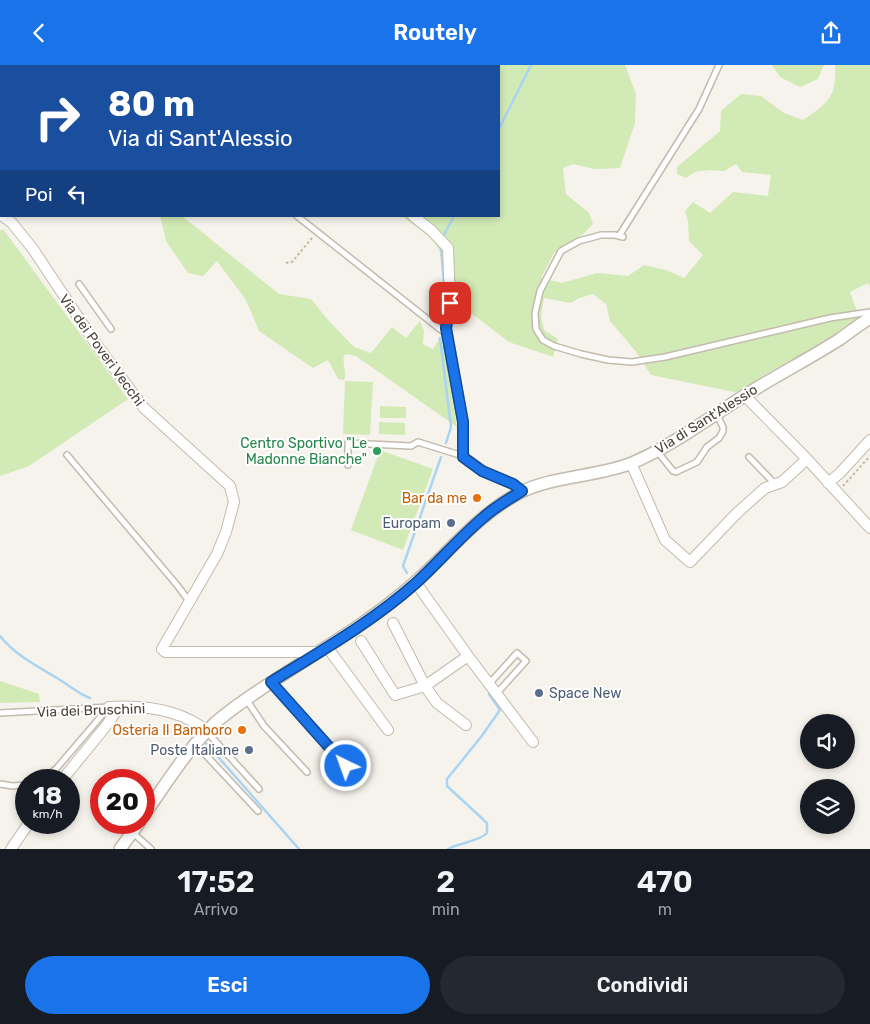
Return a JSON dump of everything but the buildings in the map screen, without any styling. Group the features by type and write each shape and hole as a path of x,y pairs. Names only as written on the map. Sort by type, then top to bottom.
{"street":[{"name":"Via dei Poveri Vecchi","path":"4,217 12,223 33,249 96,344 144,408 230,486 234,502 226,532 217,554 162,649 165,652 323,650"},
{"path":"413,217 431,230 448,248 450,303 446,328 463,422 463,457 482,471 513,484 522,491"},
{"name":"Via di Sant'Alessio","path":"155,800 194,745 207,731 246,699 384,608 416,583 484,517 504,502 522,491 544,484 607,471 631,463 673,443 744,395 840,339 870,318"},
{"path":"744,395 870,527"},
{"path":"828,483 840,473 870,440"},
{"path":"631,463 665,540 690,562 737,513 765,488 782,482 806,459"},
{"path":"416,583 533,742"},
{"path":"393,623 425,686 437,703 466,725"},
{"path":"361,641 395,695 425,686 468,656"},
{"path":"323,650 388,730"},
{"path":"71,769 106,726 114,707"},
{"name":"Via dei Bruschini","path":"114,707 150,708 179,715 192,720 207,731"},
{"path":"11,849 21,834"},
{"path":"120,849 130,834"}],"lane":[{"path":"719,65 700,109 621,237 600,235 578,241 561,251 540,291 535,313 536,329 543,340 554,347 608,360 632,362 665,357 830,318 870,312"},
{"path":"298,217 447,335"},
{"path":"79,284 111,329"},
{"path":"657,451 673,471 697,462 703,452 720,438 723,431 717,414"},
{"path":"348,465 348,443 410,446 418,442 463,457"},
{"path":"67,455 177,585 189,602"},
{"path":"749,457 776,484"},
{"path":"489,684 517,653 526,661 496,693"},
{"path":"271,682 346,766"},
{"path":"246,699 264,726 307,772"},
{"path":"56,769 114,707"},
{"name":"Via dei Bruschini","path":"0,713 114,707"},
{"path":"207,731 259,789"},
{"path":"194,745 202,751 258,811"},
{"path":"0,783 15,787"},
{"path":"140,834 151,849"}],"path":[{"path":"286,263 292,262 317,232"},
{"path":"837,493 870,456"}],"green space":[{"path":"500,65 625,65 636,94 635,123 620,168 595,169 573,164 563,168 566,194 589,213 593,224 582,235 554,253 541,278 562,283 597,273 628,276 644,265 666,270 684,278 703,255 689,241 688,221 685,211 693,202 710,213 733,192 768,196 771,175 742,172 736,164 724,171 709,170 695,172 686,178 677,174 677,167 720,131 721,111 741,94 761,96 784,113 803,120 825,104 829,98 834,85 835,65 870,65 870,286 868,283 850,292 861,322 764,375 739,393 651,375 637,353 610,321 606,304 593,294 579,298 571,303 544,298 541,317 544,330 558,339 553,357 509,342 467,310 444,289 439,250 428,237 403,217 500,217"},
{"path":"772,65 824,65 818,79 800,87 780,77"},
{"path":"160,217 183,217 279,294 311,299 354,347 371,353 392,327 406,338 420,321 424,331 423,344 433,349 439,339 444,349 457,427 356,356 344,355 344,380 338,379 328,360 313,368 259,331 246,300 217,261 203,276 188,273 166,241"},
{"path":"3,229 128,399 29,466 0,476 0,231"},
{"path":"345,381 373,382 370,435 343,434"},
{"path":"380,406 406,407 406,418 380,418"},
{"path":"379,422 405,423 405,435 379,434"},
{"path":"380,450 433,469 403,550 351,530"},
{"path":"0,681 39,694 40,702 0,703"}],"waterway":[{"path":"500,127 531,65"},
{"path":"443,237 453,217"},
{"path":"441,247 444,283 442,321"},
{"path":"440,338 451,427 446,443"},
{"path":"407,573 403,566 441,457"},
{"path":"0,636 12,649 27,660 90,698"},
{"path":"448,849 480,838 487,833 487,823 447,786 447,779 500,710 489,694"},
{"path":"205,742 299,849"}],"place":[{"name":"Centro Sportivo \"Le Madonne Bianche\"","path":"377,451"},
{"name":"Bar da me","path":"477,498"},
{"name":"Europam","path":"451,523"},
{"name":"Space New","path":"539,693"},
{"name":"Osteria Il Bamboro","path":"242,730"},
{"name":"Poste Italiane","path":"249,750"}],"route":[{"path":"346,766 271,682 384,608 416,583 484,517 522,491 513,484 482,471 463,457 463,422 446,328 450,303"}]}
